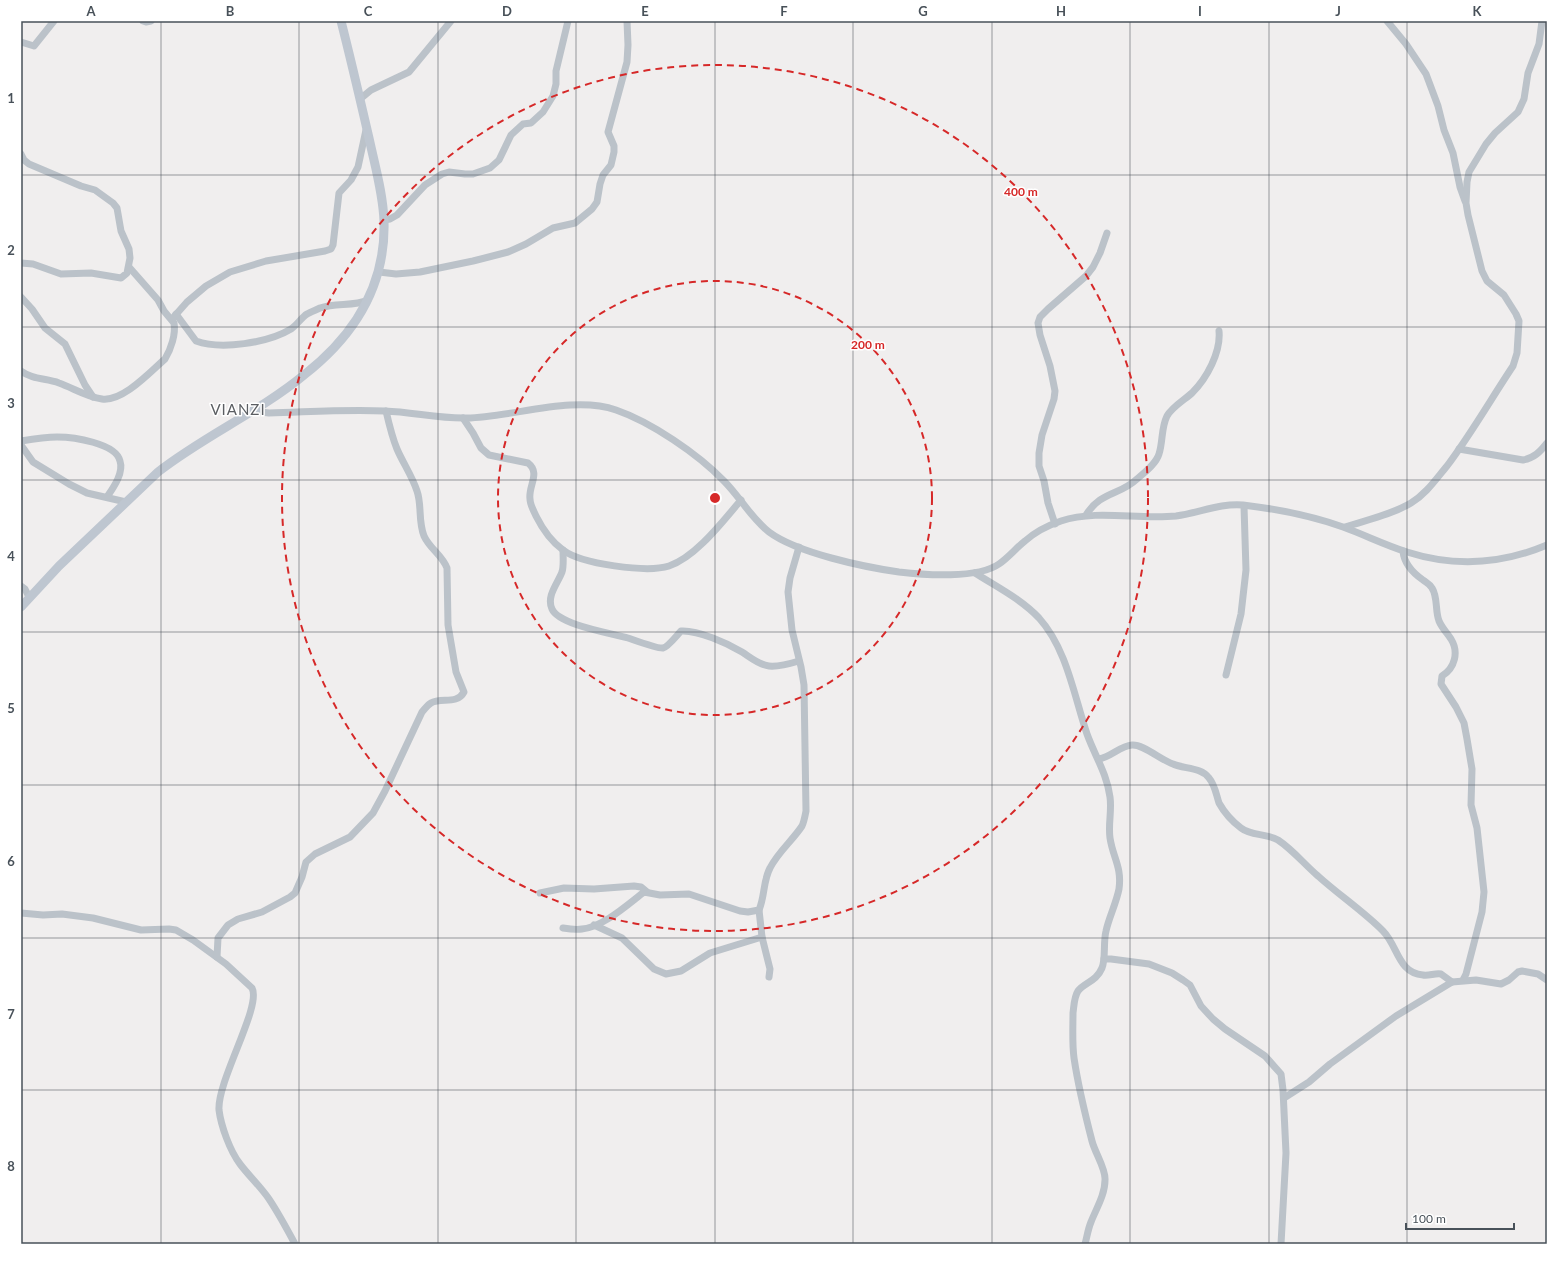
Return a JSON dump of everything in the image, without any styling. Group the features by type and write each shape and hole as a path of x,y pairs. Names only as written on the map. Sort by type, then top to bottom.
{"street":[{"path":"21,42 34,46 54,21"},
{"path":"143,21 151,21"},
{"path":"21,607 59,566 158,472 176,458 252,411 305,375 338,345 361,316 379,272 383,253 384,220 380,189 367,128 341,21"},
{"path":"360,99 371,90 409,72 451,21"},
{"path":"384,220 390,219 397,215 425,185 442,174 449,172 473,174 490,168 499,160 511,135 522,124 534,121 547,106 553,96 556,84 556,71 568,21"},
{"path":"379,272 396,274 420,272 508,252 526,244 553,228 575,223 592,209 597,202 603,175 611,165 614,152 614,146 608,132 626,62 628,45 627,21"},
{"path":"1345,527 1379,516 1411,503 1434,483 1460,449 1513,366 1517,353 1519,336 1516,314 1504,295 1487,281 1482,271 1466,203 1460,187 1453,153 1426,74 1406,44 1387,21"},
{"path":"1466,203 1468,176 1471,168 1486,144 1495,133 1518,112 1521,105 1528,72 1539,44 1542,21"},
{"path":"21,371 31,377 55,381 94,397 107,400 116,398 141,380 166,358 169,352 174,327 174,316 206,286 230,272 266,261 331,249 336,231 338,193 351,180 358,167 367,128"},
{"path":"21,156 24,160 35,167 94,190 113,203 117,208 121,231 129,249 130,258 127,273 121,278 114,278 102,274 61,274 33,264 21,263"},
{"path":"1055,524 1039,466 1039,453 1042,435 1054,399 1055,391 1050,366 1040,335 1038,323 1040,317 1086,276 1093,267 1107,233"},
{"path":"129,267 158,300 164,311 174,316 196,341 211,344 241,344 270,338 292,328 307,314 322,308 331,305 359,304 368,300"},
{"path":"21,297 32,308 46,328 65,344 84,385 94,397"},
{"path":"1086,515 1091,506 1098,500 1130,485 1156,460 1159,454 1162,433 1168,414 1203,381 1219,343 1219,331"},
{"path":"252,411 269,413 386,411 463,418 579,404 598,405 616,410 640,421 704,461 741,500 760,525 780,539 839,560 896,572 916,574 975,573 991,569 998,565 1025,540 1055,524 1086,515 1155,517 1175,516 1224,506 1244,506 1277,510 1327,522 1345,527 1403,551 1442,560 1469,563 1515,556 1547,545"},
{"path":"217,957 218,938 228,925 238,919 262,912 290,897 294,893 302,877 306,862 315,854 350,837 373,813 386,791 422,712 428,705 432,702 457,698 464,692 456,672 448,625 447,568 444,560 429,544 424,536 419,498 394,441 386,411"},
{"path":"463,418 485,453 528,463 533,466 534,472 530,490 531,505 537,518 546,531 563,550 583,558 622,567 649,569 670,566 693,552 711,535 741,500"},
{"path":"21,441 58,437 82,440 103,445 115,452 120,461 119,475 107,497"},
{"path":"1460,449 1523,460 1530,459 1539,453 1547,443"},
{"path":"21,445 33,462 56,477 87,493 126,502"},
{"path":"1226,675 1241,614 1246,570 1244,506"},
{"path":"769,977 770,964 762,937 759,910 762,903 766,877 770,867 779,854 802,825 806,811 804,696 802,674 792,630 788,592 790,578 799,547"},
{"path":"563,550 562,571 551,595 550,604 552,611 567,621 586,628 663,648 668,645 681,631 690,631 703,634 732,646 767,666 785,665 799,661"},
{"path":"1403,551 1403,558 1407,565 1417,576 1434,590 1439,620 1452,640 1455,656 1454,662 1451,670 1442,676 1441,684 1456,707 1464,723 1471,757 1471,805 1477,828 1484,892 1482,912 1466,974 1463,980"},
{"path":"975,573 1027,607 1039,619 1049,633 1069,672 1088,736 1107,780 1110,798 1110,839 1119,867 1120,879 1117,898 1106,931 1102,968 1090,983 1078,990 1074,1003 1074,1057 1092,1143 1104,1174 1105,1181 1085,1244"},
{"path":"21,586 25,589 29,597"},
{"path":"1099,759 1124,747 1135,745 1173,765 1202,772 1209,777 1215,788 1220,803 1233,820 1246,831 1273,837 1286,845 1304,864 1346,898 1387,935 1402,964 1408,970 1424,976 1441,974 1452,982"},
{"path":"540,893 564,888 594,889 634,886 641,887 646,892 660,895 689,894 740,911 748,912 759,910"},
{"path":"563,928 580,930 594,925 620,912 644,892 646,892"},
{"path":"21,913 43,915 62,914 93,918 141,930 176,930 217,957 252,988 254,992 250,1011 220,1096 219,1109 223,1129 236,1157 269,1198 295,1244"},
{"path":"594,925 622,938 654,969 666,974 681,970 710,953 762,937"},
{"path":"1104,959 1149,964 1172,973 1183,980 1190,985 1201,1006 1213,1019 1225,1029 1254,1048 1276,1067 1281,1074 1283,1081 1286,1153 1281,1244"},
{"path":"1284,1098 1309,1082 1330,1064 1396,1016 1452,982 1463,980 1502,984 1518,972 1522,971 1538,974 1547,980"}],"district":[{"name":"VIANZI","path":"238,409"}]}
